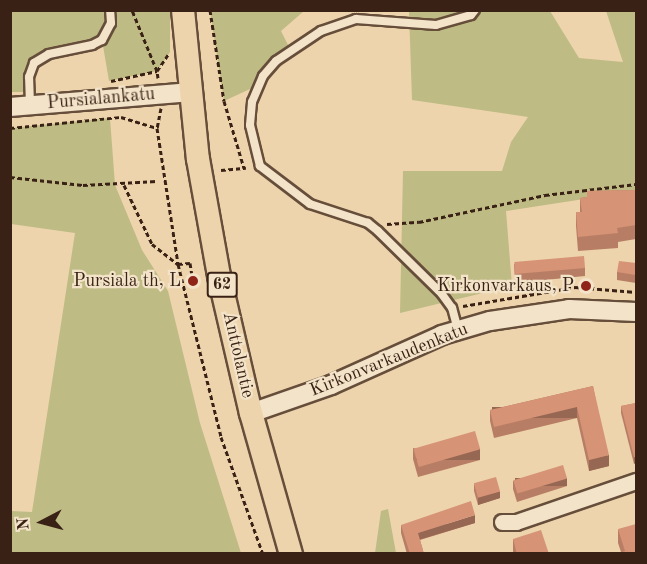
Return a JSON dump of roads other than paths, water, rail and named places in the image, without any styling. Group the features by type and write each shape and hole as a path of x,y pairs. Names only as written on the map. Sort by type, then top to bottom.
{"main road":[{"name":"Anttolantie","path":"183,10 198,159 217,264 251,413 291,554"}],"street":[{"name":"Pursialankatu","path":"10,107 191,92"},
{"name":"Kirkonvarkaudenkatu","path":"251,413 331,385 458,330 558,310 636,312"},
{"path":"501,522 516,522 636,481"}],"lane":[{"path":"30,106 29,77 34,63 48,54 102,40 111,23 110,10"},
{"path":"458,330 452,308 425,275 368,223 310,204 260,166 252,146 252,102 263,76 276,61 342,21 436,25 471,15 475,10"}],"place":[{"name":"Pursiala th, L","path":"193,281"},
{"name":"Kirkonvarkaus, P","path":"586,286"}]}
